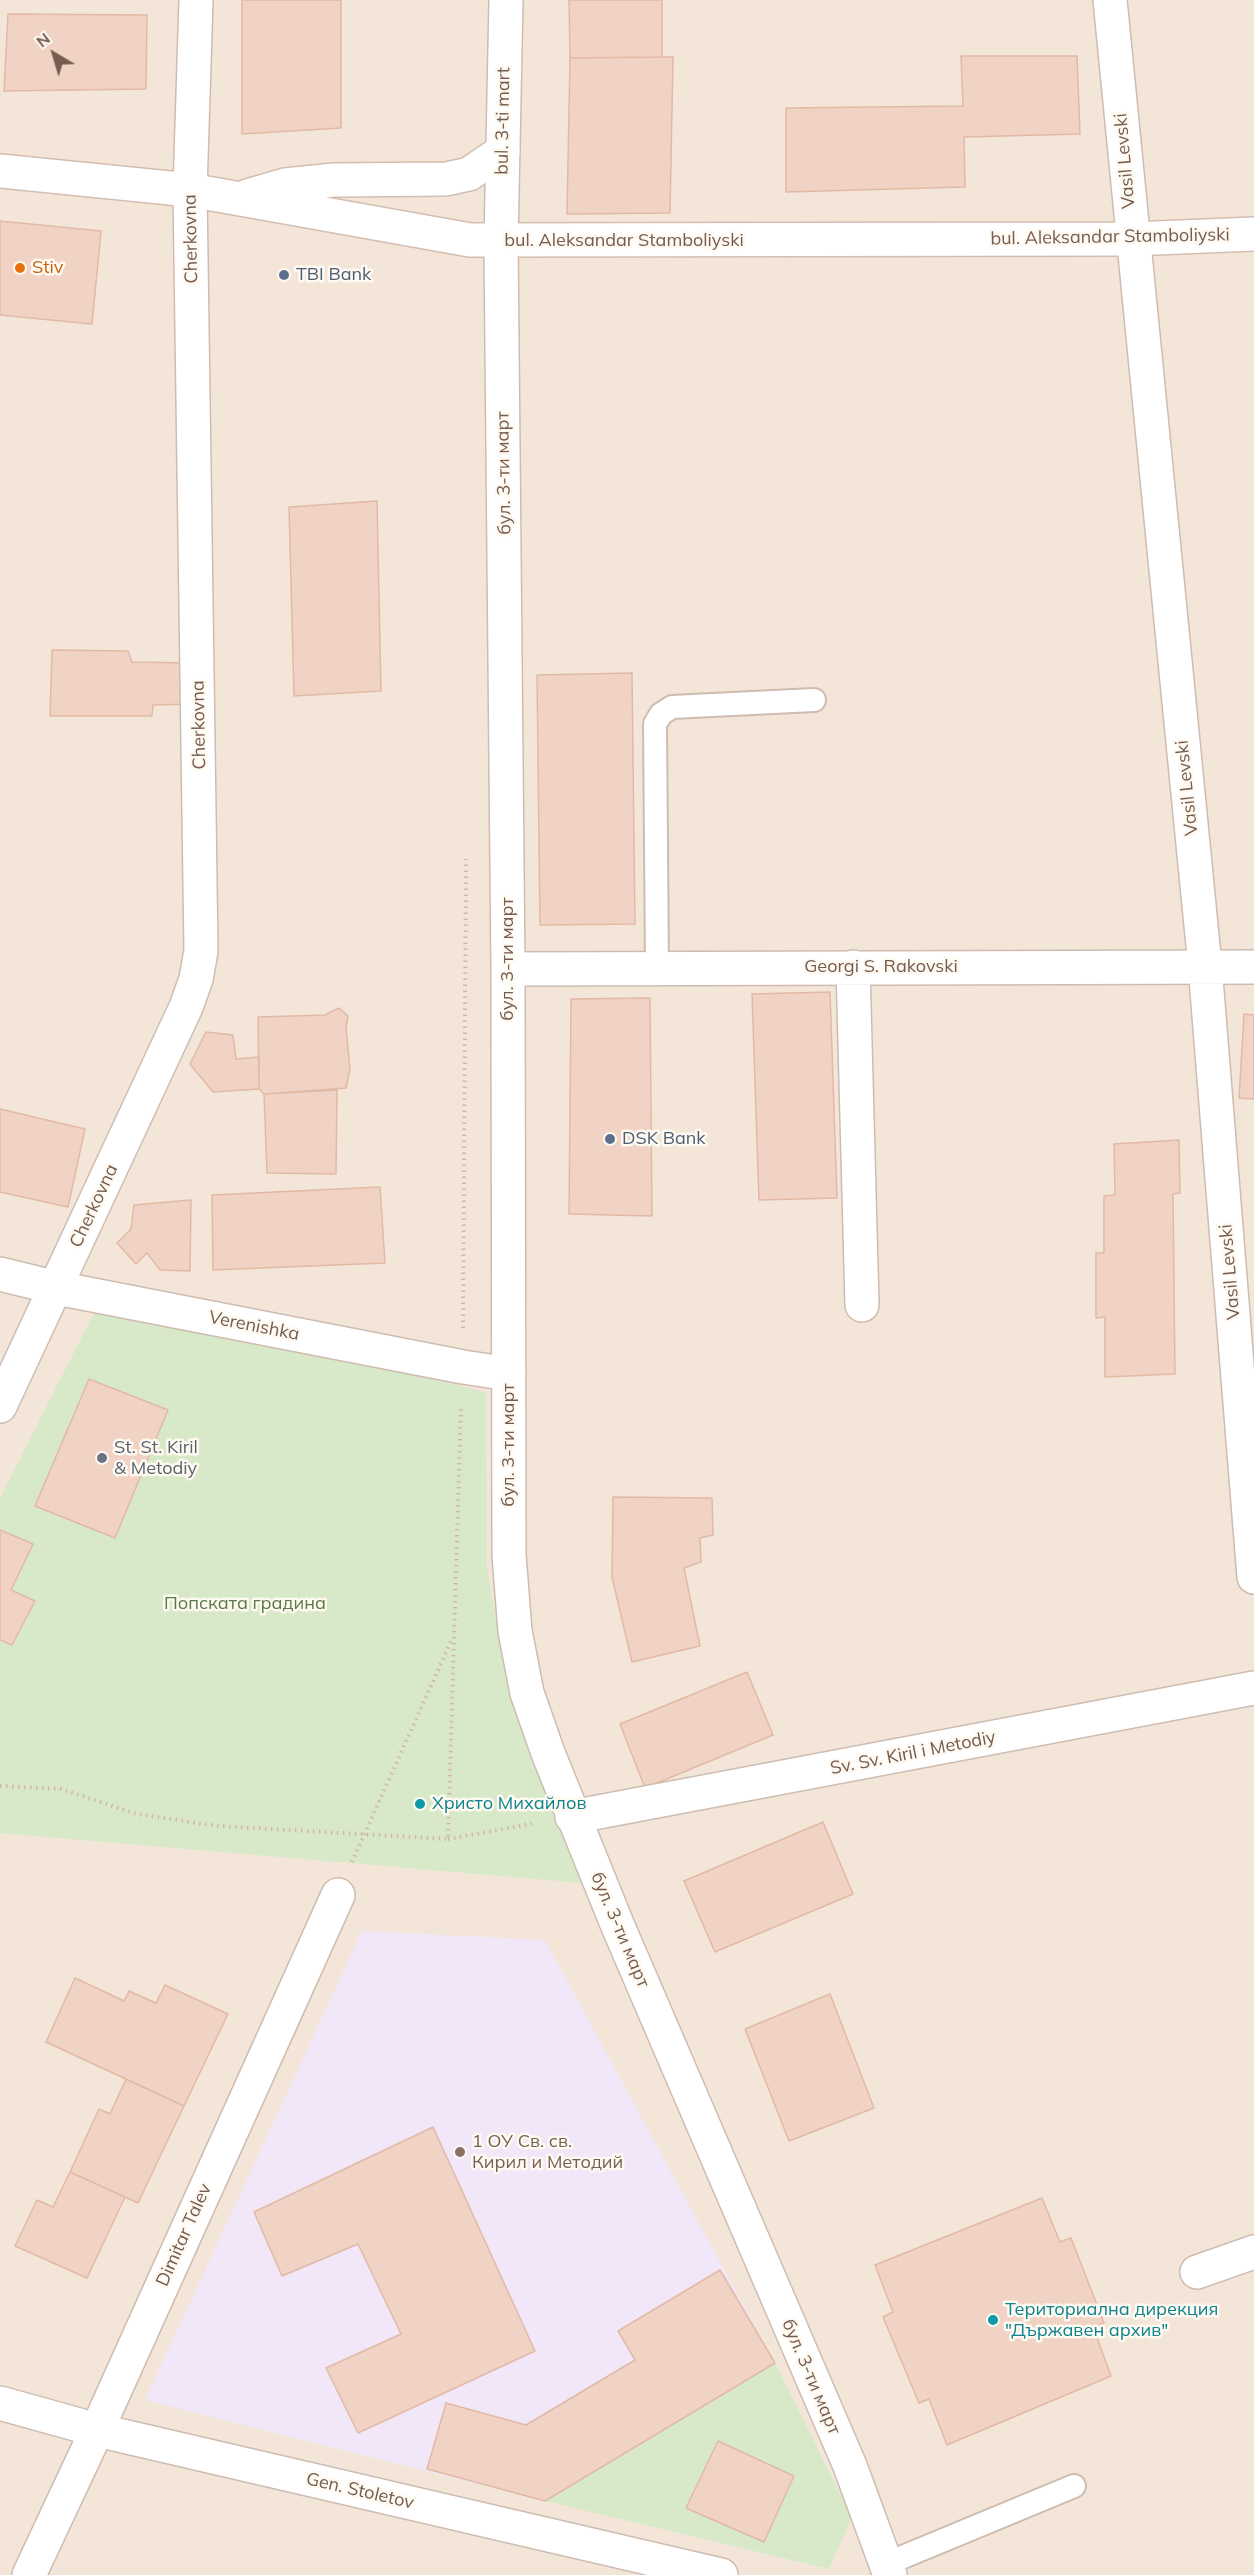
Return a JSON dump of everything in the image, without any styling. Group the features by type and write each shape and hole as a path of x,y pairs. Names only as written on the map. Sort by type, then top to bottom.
{"street":[{"name":"Cherkovna","path":"0,1406 57,1288 186,1007 196,979 201,951 190,189 196,0"},
{"name":"bul. 3-ti mart","path":"501,242 506,0"},
{"name":"Vasil Levski","path":"1110,0 1205,966 1254,1577"},
{"path":"238,198 285,185 334,180 446,179 469,174 503,151"},
{"name":"bul. Aleksandar Stamboliyski","path":"0,171 190,189 470,240 501,242 1132,239 1254,234"},
{"name":"бул. 3-ти март","path":"501,242 508,969 509,1555 514,1631 527,1693 572,1817 850,2466 888,2570"},
{"path":"853,967 862,1305"},
{"name":"Georgi S. Rakovski","path":"508,969 1254,967"},
{"name":"Verenishka","path":"0,1274 57,1288 509,1374"},
{"name":"Sv. Sv. Kiril i Metodiy","path":"572,1817 1254,1688"},
{"name":"Dimitar Talev","path":"28,2575 97,2430 338,1895"},
{"path":"1197,2272 1254,2252"},
{"name":"Gen. Stoletov","path":"0,2403 97,2430 721,2575"}],"lane":[{"path":"657,968 655,724 662,714 672,707 814,700"},
{"path":"888,2570 1074,2486"}],"path":[{"path":"448,1839 463,1367 466,852"},
{"path":"338,1895 453,1635"},
{"path":"0,1786 61,1789 137,1814 218,1826 448,1839 572,1817"}],"shaded area":[{"path":"0,0 1254,0 1254,2575 0,2575"},
{"name":"1 ОУ Св. св. Кирил и Методий","path":"362,1931 545,1940 775,2363 545,2501 145,2400"}],"green space":[{"name":"Попската градина","path":"100,1301 486,1392 487,1568 509,1694 530,1756 556,1813 582,1883 0,1833 0,1498"},
{"path":"775,2363 852,2517 829,2569 545,2501"}],"building":[{"path":"242,0 341,0 341,128 242,134"},
{"path":"569,0 662,0 662,57 570,58"},
{"path":"8,14 147,15 146,89 4,91"},
{"path":"961,56 1077,56 1080,134 964,137 965,187 786,192 786,108 963,106"},
{"path":"673,57 670,213 567,214 570,58"},
{"path":"0,221 101,231 92,324 0,315"},
{"path":"377,501 381,691 294,696 289,507"},
{"path":"52,650 128,651 132,662 193,663 194,704 153,705 152,716 50,716"},
{"path":"632,673 635,924 540,925 537,675"},
{"path":"830,992 837,1198 759,1200 752,994"},
{"path":"650,998 652,1216 569,1214 571,999"},
{"path":"339,1008 348,1016 346,1028 350,1069 346,1088 264,1094 259,1089 258,1017 325,1015"},
{"path":"1244,1014 1254,1015 1254,1099 1239,1098"},
{"path":"206,1032 233,1035 236,1059 259,1057 259,1089 213,1092 190,1064"},
{"path":"337,1090 336,1174 267,1173 264,1094"},
{"path":"0,1109 85,1129 68,1207 0,1192"},
{"path":"1179,1140 1180,1193 1173,1194 1175,1374 1105,1377 1105,1317 1096,1318 1096,1253 1104,1253 1104,1196 1115,1195 1114,1144"},
{"path":"380,1187 385,1263 213,1270 212,1195"},
{"path":"191,1200 190,1271 160,1270 147,1253 136,1264 117,1243 131,1229 134,1205"},
{"name":"St. St. Kiril & Metodiy","path":"89,1379 168,1410 115,1538 35,1506"},
{"path":"613,1497 712,1498 713,1535 700,1538 701,1562 684,1568 700,1646 632,1662 612,1577"},
{"path":"0,1530 33,1544 11,1590 35,1601 12,1645 0,1640"},
{"path":"747,1672 773,1735 645,1788 620,1724"},
{"path":"823,1822 853,1894 715,1952 684,1881"},
{"path":"75,1978 124,2001 129,1991 156,2003 165,1985 228,2014 184,2106 46,2042"},
{"path":"830,1994 874,2108 789,2141 745,2029"},
{"path":"126,2079 184,2106 138,2203 70,2172 99,2109 110,2114"},
{"path":"433,2127 535,2351 358,2433 326,2368 401,2334 358,2244 282,2276 254,2212"},
{"path":"70,2172 125,2197 87,2278 15,2246 37,2200 53,2207"},
{"name":"Териториална дирекция \"Държавен архив\"","path":"1042,2198 1060,2242 1071,2238 1104,2323 1093,2327 1111,2376 947,2445 929,2399 919,2403 883,2317 893,2312 875,2265"},
{"path":"720,2270 775,2363 545,2501 427,2469 446,2403 526,2425 635,2360 618,2331"},
{"path":"718,2441 794,2476 764,2542 686,2508"}],"place":[{"name":"Stiv","path":"20,268"},
{"name":"TBI Bank","path":"284,275"},
{"name":"DSK Bank","path":"610,1139"},
{"name":"St. St. Kiril & Metodiy","path":"102,1458"},
{"name":"Христо Михайлов","path":"420,1804"},
{"name":"1 ОУ Св. св. Кирил и Методий","path":"460,2152"},
{"name":"Териториална дирекция \"Държавен архив\"","path":"993,2320"}]}
